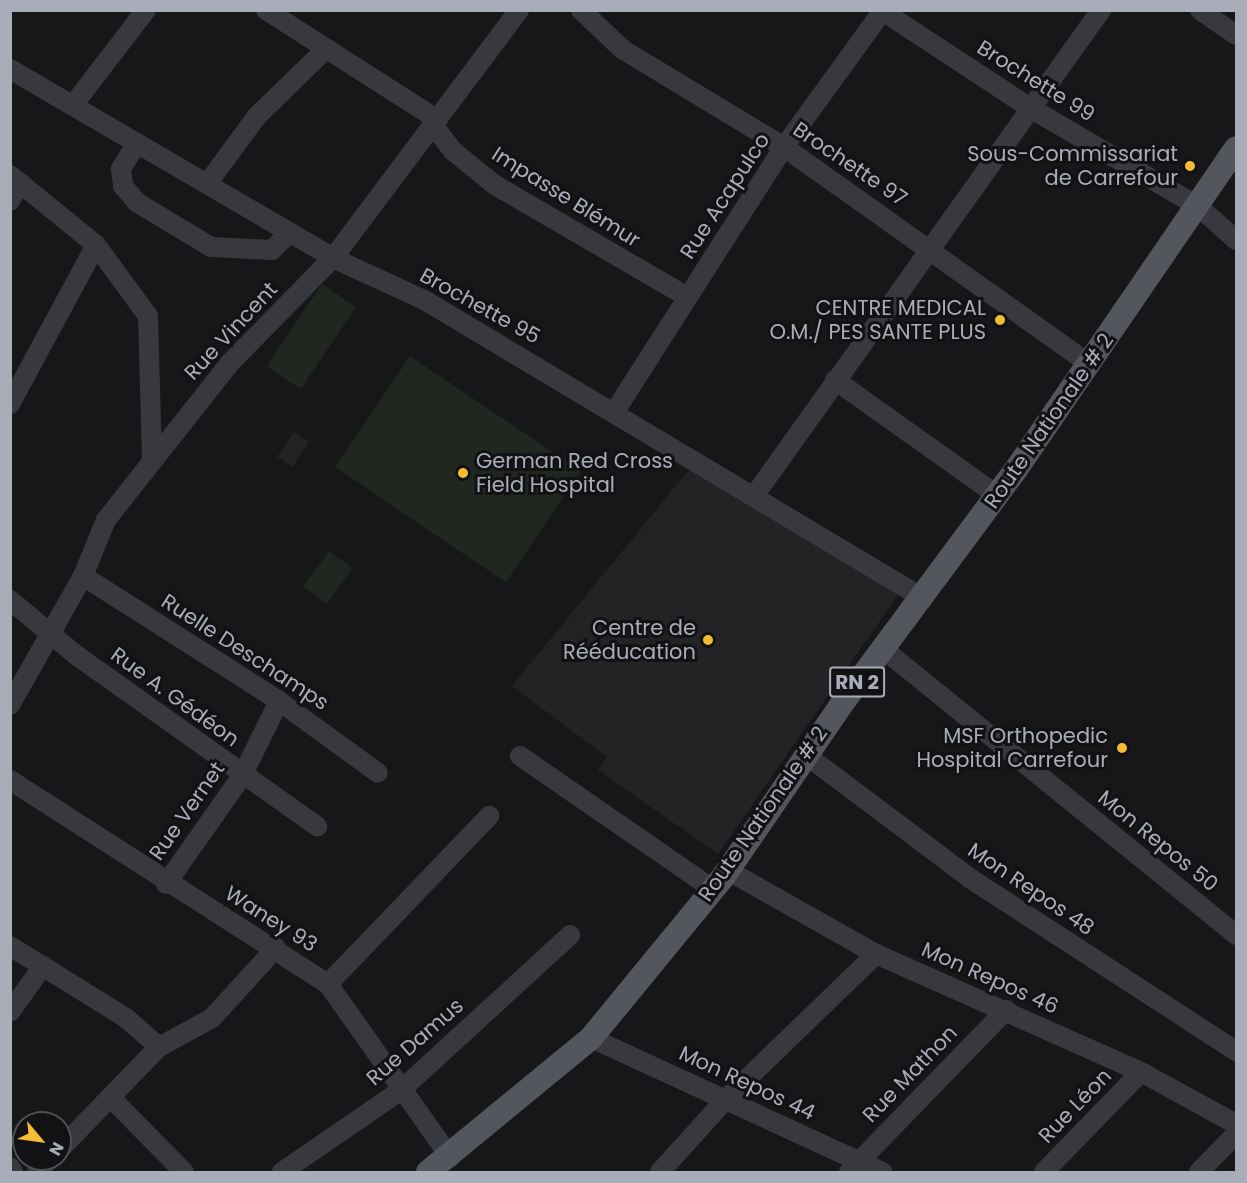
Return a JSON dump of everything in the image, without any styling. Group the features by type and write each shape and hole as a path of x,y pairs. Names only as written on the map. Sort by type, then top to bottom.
{"main road":[{"name":"Route Nationale # 2","path":"428,1173 591,1038 720,879 882,648 998,495 1199,207 1236,148"}],"street":[{"path":"73,105 146,10"},
{"path":"266,10 435,122"},
{"name":"Brochette 97","path":"581,10 644,64 690,86 784,147 932,248 1089,364"},
{"path":"754,496 1101,10"},
{"path":"1200,10 1236,35"},
{"name":"Rue Vincent","path":"10,705 47,633 83,576 106,520 152,458 230,363 333,258 519,11"},
{"name":"Rue Acapulco","path":"615,411 686,296 727,243 784,147 882,11"},
{"name":"Brochette 99","path":"882,11 1032,109 1199,207 1236,240"},
{"path":"207,184 257,116 326,49"},
{"name":"Brochette 95","path":"10,69 333,258 426,301 615,411 921,597"},
{"name":"Impasse Blémur","path":"435,122 453,152 511,196 686,296"},
{"path":"137,143 121,169 123,186 138,203 211,247 254,251 272,250 290,232"},
{"path":"10,201 15,179 96,246 148,316 152,458"},
{"path":"10,405 96,246"},
{"path":"835,380 998,495"},
{"name":"Ruelle Deschamps","path":"83,576 279,701 378,773"},
{"name":"Rue A. Gédéon","path":"10,600 47,633 242,776 317,825"},
{"name":"Mon Repos 50","path":"882,648 1236,935"},
{"name":"Rue Vernet","path":"166,884 242,776 279,701"},
{"name":"Mon Repos 48","path":"806,755 971,879 1236,1051"},
{"name":"Mon Repos 46","path":"520,756 720,879 876,954 1141,1072 1236,1124"},
{"name":"Waney 93","path":"10,780 166,884 276,948 328,984 399,1091 450,1157"},
{"path":"328,984 489,816"},
{"name":"Rue Damus","path":"282,1173 399,1091 570,936"},
{"path":"10,946 126,1018 159,1047"},
{"path":"72,1137 159,1047 212,1018 276,948"},
{"path":"660,1173 726,1099 876,954"},
{"path":"10,1012 43,966"},
{"name":"Rue Mathon","path":"854,1167 1006,1010"},
{"name":"Mon Repos 44","path":"591,1038 726,1099 854,1167 883,1173"},
{"name":"Rue Léon","path":"1044,1173 1141,1072"},
{"path":"110,1097 184,1173"},
{"path":"1199,1173 1236,1134"},
{"path":"10,1167 13,1173"}],"shaded area":[{"path":"322,284 356,307 301,389 267,366"},
{"path":"410,356 581,471 506,582 335,467"},
{"path":"294,432 309,442 292,467 277,457"},
{"name":"Centre de Rééducation","path":"692,466 898,595 718,854 598,770 607,757 512,686"},
{"path":"329,551 352,568 327,604 303,587"}],"place":[{"name":"Sous-Commissariat de Carrefour","path":"1190,166"},
{"name":"CENTRE MEDICAL O.M./ PES SANTE PLUS","path":"1000,320"},
{"name":"German Red Cross Field Hospital","path":"463,473"},
{"name":"Centre de Rééducation","path":"708,640"},
{"name":"MSF Orthopedic Hospital Carrefour","path":"1122,748"}]}
